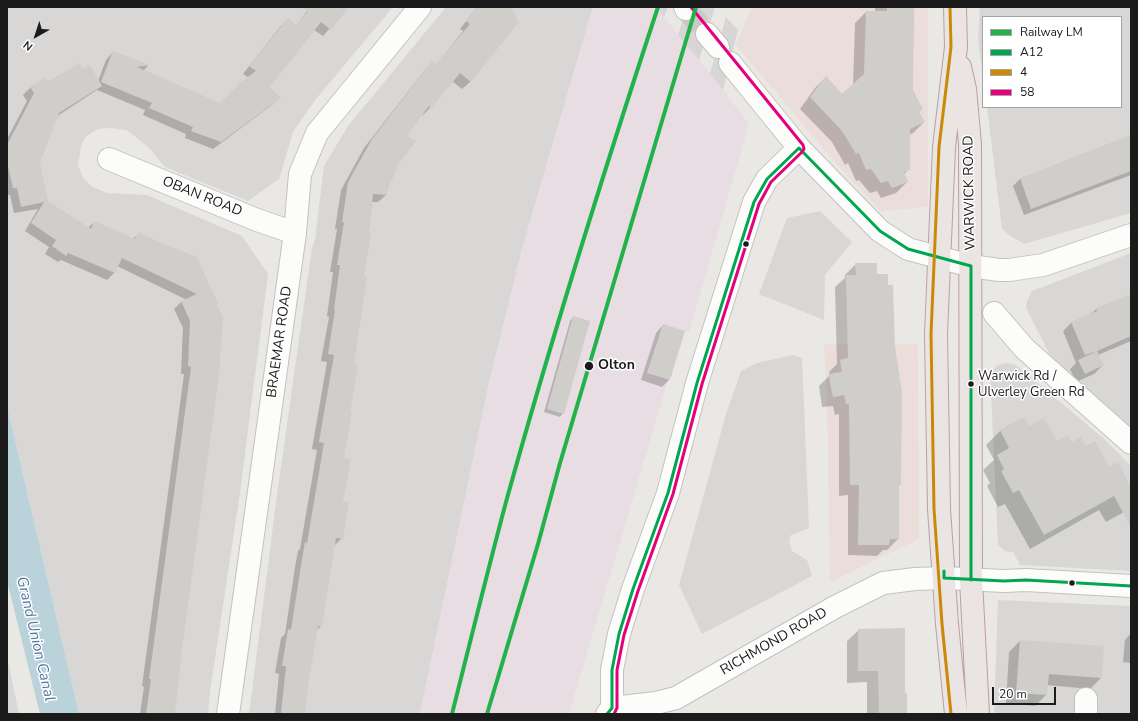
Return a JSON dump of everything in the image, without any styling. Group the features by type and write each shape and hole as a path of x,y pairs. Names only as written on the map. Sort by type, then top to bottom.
{"highway":[{"name":"WARWICK ROAD","path":"956,7 956,46 944,147 936,334 939,509 956,714"},
{"name":"WARWICK ROAD","path":"956,46 965,89 970,144 971,580 978,714"}],"street":[{"name":"BRAEMAR ROAD","path":"228,714 295,233 300,174 316,133 420,7"},
{"path":"718,48 799,148 880,231 908,249 971,266 999,270 1043,265 1131,235"},
{"path":"610,711 612,670 620,634 633,589 668,493 697,383 754,202 767,179 799,148"},
{"name":"OBAN ROAD","path":"109,159 257,220 295,233"},
{"path":"994,314 1024,348 1131,443"},
{"name":"RICHMOND ROAD","path":"610,711 676,698 834,607 884,583 916,578 944,578"},
{"path":"944,578 971,580 1026,580 1131,586"}],"shaded area":[{"path":"7,7 393,7 316,99 293,132 279,179 248,201 165,167 149,148 127,130 110,128 98,129 86,136 81,146 78,166 84,179 93,187 107,193 147,195 242,236 268,274 240,493 208,714 79,714 7,406"},
{"path":"446,7 593,7 522,249 489,383 420,714 249,714 277,495 312,248 315,240 324,166 348,126"},
{"path":"593,7 656,7 749,124 689,332 685,331 670,380 668,380 569,714 420,714 489,383 522,249"},
{"path":"752,7 928,7 928,207 881,211 838,166 736,45"},
{"path":"980,7 1131,7 1131,213 1024,244 1009,235 1002,229 987,108 1122,108 1122,16 982,16 982,70 978,40"},
{"path":"820,211 852,242 825,275 824,320 759,294 787,218"},
{"path":"1131,253 1131,432 1050,355 1026,308 1027,301 1032,291"},
{"path":"824,344 918,344 919,539 830,582 827,398"},
{"path":"793,355 802,358 809,528 791,535 789,541 792,551 807,560 812,576 702,634 679,585 726,414 741,371 757,363"},
{"path":"1007,363 1016,365 1103,438 1131,466 1131,571 1020,565 1013,552 1005,551 998,545 990,372 998,365"},
{"path":"998,600 1131,606 1131,714 994,714"},
{"path":"7,657 10,670 19,714 7,714"}],"water":[{"name":"Grand Union Canal","path":"7,406 79,714 40,714 7,581"}],"pier":[{"path":"656,7 668,7 664,17"},
{"path":"687,7 715,7 699,60 678,35"},
{"path":"726,17 738,30 723,90 710,73"}],"building":[{"path":"303,7 349,7 331,30 321,22 270,87 281,98 221,142 191,131 193,127 149,108 152,103 101,82 113,51 150,65 137,67 220,103 241,82 256,71 249,66 288,18 296,25 308,11"},
{"path":"477,7 511,7 519,22 471,82 460,73 431,108 429,106 407,135 416,141 395,169 397,170 388,187 387,195 373,194 369,232 371,233 364,276 367,277 354,364 358,365 350,413 352,413 344,458 351,459 343,501 349,502 343,539 336,538 322,627 318,626 305,714 281,714 286,666 282,666 288,629 291,630 305,542 307,543 324,443 319,442 334,355 328,354 335,310 340,265 337,265 344,222 342,222 348,182 372,139 432,61 436,64 470,24 466,21"},
{"path":"887,7 914,7 913,90 923,109 919,112 925,122 910,129 910,170 904,172 908,182 892,188 888,181 881,183 871,169 866,170 859,153 856,154 842,131 810,97 826,76 842,94 864,74 866,11 887,11"},
{"path":"80,63 83,69 90,65 102,86 59,113 40,163 48,201 91,229 94,221 135,239 138,232 197,257 223,318 219,375 181,657 175,714 146,714 151,679 149,679 191,367 188,366 190,321 181,301 197,294 122,258 115,273 68,253 66,256 52,246 56,240 31,223 44,202 21,207 17,188 13,188 7,162 7,145 34,93 30,87 44,78 47,82"},
{"path":"1131,135 1131,171 1031,209 1020,178"},
{"path":"855,263 877,263 877,274 888,274 888,285 893,285 895,347 902,392 901,485 899,485 899,539 890,539 889,545 858,545 859,485 850,485 849,404 846,404 844,395 833,397 830,383 829,374 842,372 840,360 848,358 846,275 856,275"},
{"path":"1131,294 1131,336 1085,355 1071,322 1097,311 1096,308"},
{"path":"573,316 590,321 564,414 547,409"},
{"path":"663,324 685,331 670,380 647,373"},
{"path":"1097,351 1104,365 1085,374 1078,360"},
{"path":"1024,417 1029,426 1044,418 1057,441 1068,435 1072,442 1081,437 1086,446 1095,441 1109,467 1118,462 1131,487 1131,527 1114,496 1044,535 1019,490 1013,493 1001,471 1004,469 997,455 1009,448 1000,430"},
{"path":"905,628 905,693 907,693 907,714 879,714 878,671 858,671 858,629"},
{"path":"1020,640 1104,646 1102,678 1049,674 1047,695 1016,693"}],"tunnel":[{"path":"686,9 707,34"}],"rail line":[{"name":"LM","path":"452,714 506,502 560,316 598,192 658,7"},
{"name":"LM","path":"487,714 696,7"}],"transit line":[{"name":"58","path":"614,714 617,708 617,670 624,635 638,591 673,494 702,384 759,204 771,182 804,149 803,145 691,7"},
{"name":"4","path":"950,7 951,47 939,147 931,334 934,509 942,624 951,714"},
{"name":"A12","path":"607,714 612,708 612,670 619,634 633,589 668,493 697,383 754,202 767,179 799,148 880,231 908,249 971,266 971,580"},
{"name":"A12","path":"944,571 944,578 1004,581 1026,580 1131,586"}],"place":[{"name":"Olton","path":"589,366"},
{"name":"Warwick Rd / Ulverley Green Rd","path":"971,384"}]}
